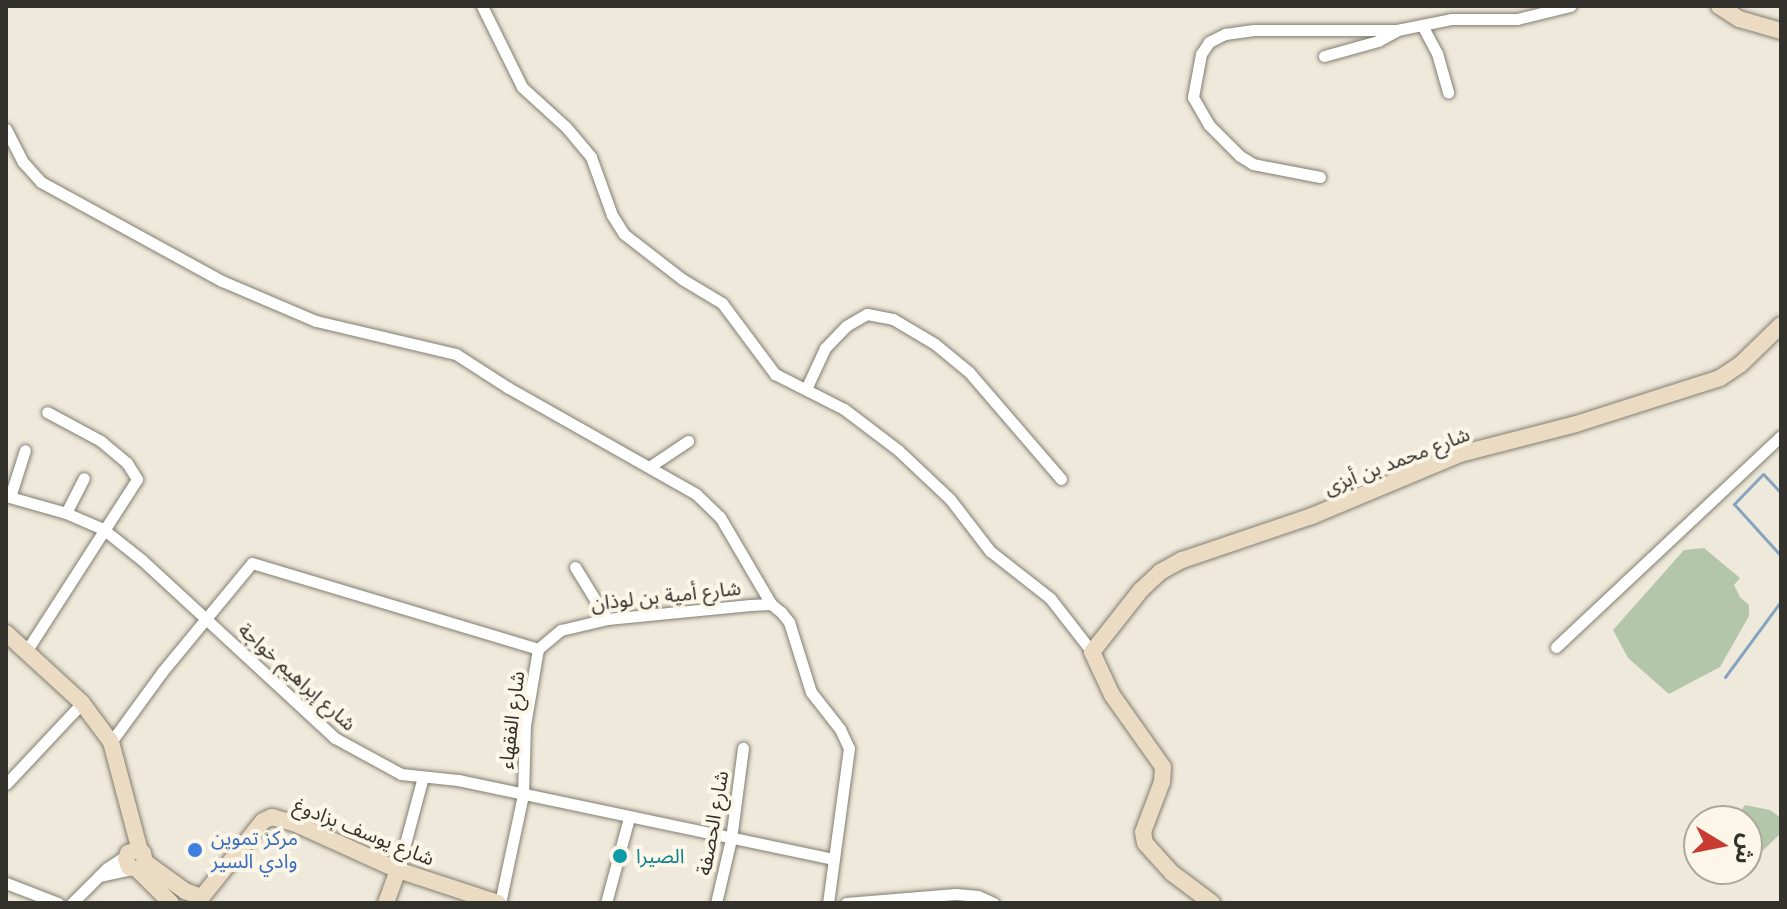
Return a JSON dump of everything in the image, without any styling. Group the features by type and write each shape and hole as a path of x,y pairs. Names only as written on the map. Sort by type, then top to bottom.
{"street":[{"path":"482,6 522,87 566,127 591,157 612,215 624,234 682,279 722,303 769,369 858,418 918,468 950,499 990,551 1050,598 1092,652 1112,695 1163,767 1162,782 1143,832 1145,843 1172,873 1212,903"},
{"path":"1320,177 1253,164 1217,135 1194,103 1201,54 1209,42 1232,33 1397,30 1451,19 1531,17 1570,6"},
{"path":"1719,6 1739,19 1781,31"},
{"path":"1423,27 1437,53 1448,92"},
{"path":"1324,56 1378,41 1397,30"},
{"path":"6,129 18,155 41,182 222,281 316,321 456,354 649,467 709,505 771,604"},
{"path":"806,389 825,348 846,326 867,314 893,319 935,344 969,372 1061,479"},
{"name":"شارع محمد بن أبزى","path":"1092,652 1141,590 1160,572 1182,560 1312,516 1460,454 1512,443 1697,387 1733,371 1781,325"},
{"path":"27,650 103,529 134,488 135,473 101,441 47,412"},
{"path":"1556,647 1781,436"},
{"path":"649,467 688,441"},
{"path":"8,497 25,450"},
{"path":"66,513 84,478"},
{"name":"شارع إبراهيم خواجة","path":"8,497 66,513 103,529 142,560 335,738 401,774 445,778 834,859"},
{"path":"111,742 204,620 252,563 538,649"},
{"path":"575,567 607,619"},
{"name":"شارع أمية بن لوذان","path":"538,649 568,627 607,619 771,604 789,622 811,692 840,729 849,748 828,903"},
{"path":"6,633 82,703 111,742 132,819 135,860 171,903"},
{"name":"شارع الفقهاء","path":"499,903 523,795 525,725 538,649"},
{"path":"6,784 82,703"},
{"name":"شارع الحصفة","path":"716,903 731,839 743,748"},
{"path":"386,903 423,777"},
{"name":"شارع يوسف بزادوغ","path":"199,900 268,818 296,824 398,870 499,903"},
{"path":"606,903 629,818"},
{"path":"6,883 66,903 99,876 135,860"},
{"path":"135,860 199,900"},
{"path":"846,903 968,895 994,903"}],"green space":[{"path":"1704,548 1740,578 1734,585 1749,605 1749,616 1720,667 1669,694 1628,658 1613,630 1684,550"},
{"path":"1763,809 1781,818 1781,833 1763,850"}],"waterway":[{"path":"1781,493 1763,474 1734,504 1781,556"},
{"path":"1725,677 1781,601"}],"place":[{"name":"مركز تموين وادي السير","path":"195,850"},
{"name":"الصيرا","path":"620,856"}]}
